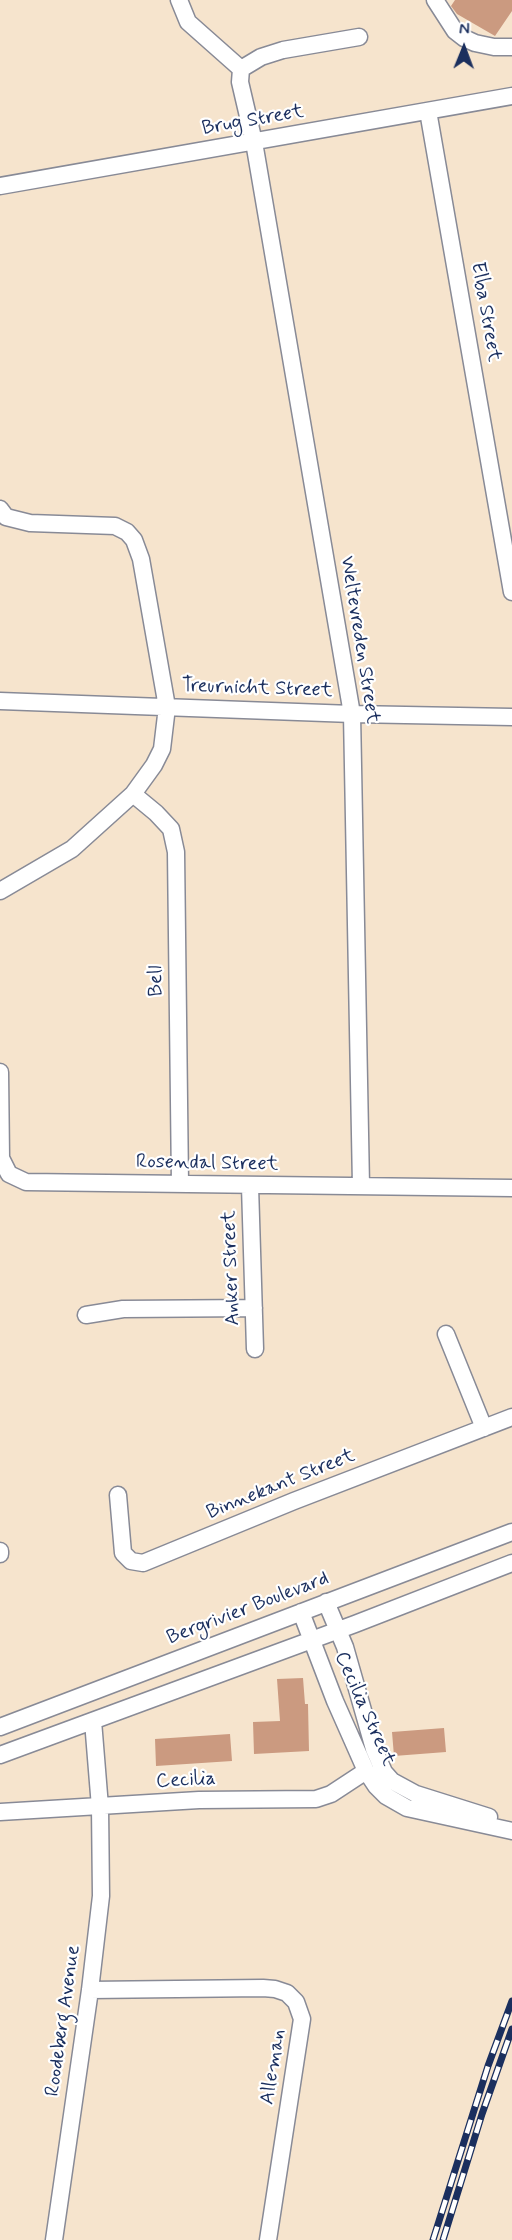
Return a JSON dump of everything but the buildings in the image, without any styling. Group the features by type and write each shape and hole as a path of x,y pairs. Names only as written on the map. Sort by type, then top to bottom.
{"street":[{"path":"179,0 188,22 241,69 261,57 283,50 359,37"},
{"path":"435,0 455,31 464,38 474,43 494,47 512,47"},
{"name":"Weltevreden Street","path":"241,69 240,82 254,142 352,714 361,1186"},
{"name":"Brug Street","path":"0,186 512,96"},
{"name":"Elba Street","path":"428,111 512,592"},
{"path":"0,509 6,517 30,523 115,526 128,532 134,540 141,560 167,707 162,749 154,765 133,794 72,849 0,891"},
{"name":"Treurnicht Street","path":"0,701 352,714 512,717"},
{"name":"Bell","path":"133,794 156,813 171,830 176,852 180,1184"},
{"name":"Rosendal Street","path":"0,1072 1,1158 3,1166 15,1179 26,1182 512,1188"},
{"name":"Anker Street","path":"250,1186 255,1349"},
{"path":"86,1315 123,1309 254,1308"},
{"path":"446,1334 484,1428"},
{"name":"Binnekant Street","path":"118,1495 123,1553 131,1562 143,1563 294,1501 512,1417"},
{"name":"Bergrivier Boulevard","path":"0,1727 512,1532"},
{"path":"0,1755 512,1563"},
{"name":"Cecilia Street","path":"326,1602 354,1674 379,1762 392,1781 416,1794 512,1824"},
{"name":"Cecilia Street","path":"301,1612 335,1701 366,1771 376,1786 386,1796 407,1808 512,1831"},
{"name":"Roodeberg Avenue","path":"54,2240 102,1896 100,1807 93,1721"},
{"name":"Cecilia","path":"0,1812 199,1800 320,1798 331,1794 366,1771"},
{"name":"Alleman","path":"90,1990 263,1988 287,1993 297,2002 302,2019 268,2240"}],"railway":[{"path":"433,2240 488,2066 512,2001"},
{"path":"443,2240 482,2114 512,2029"}]}
